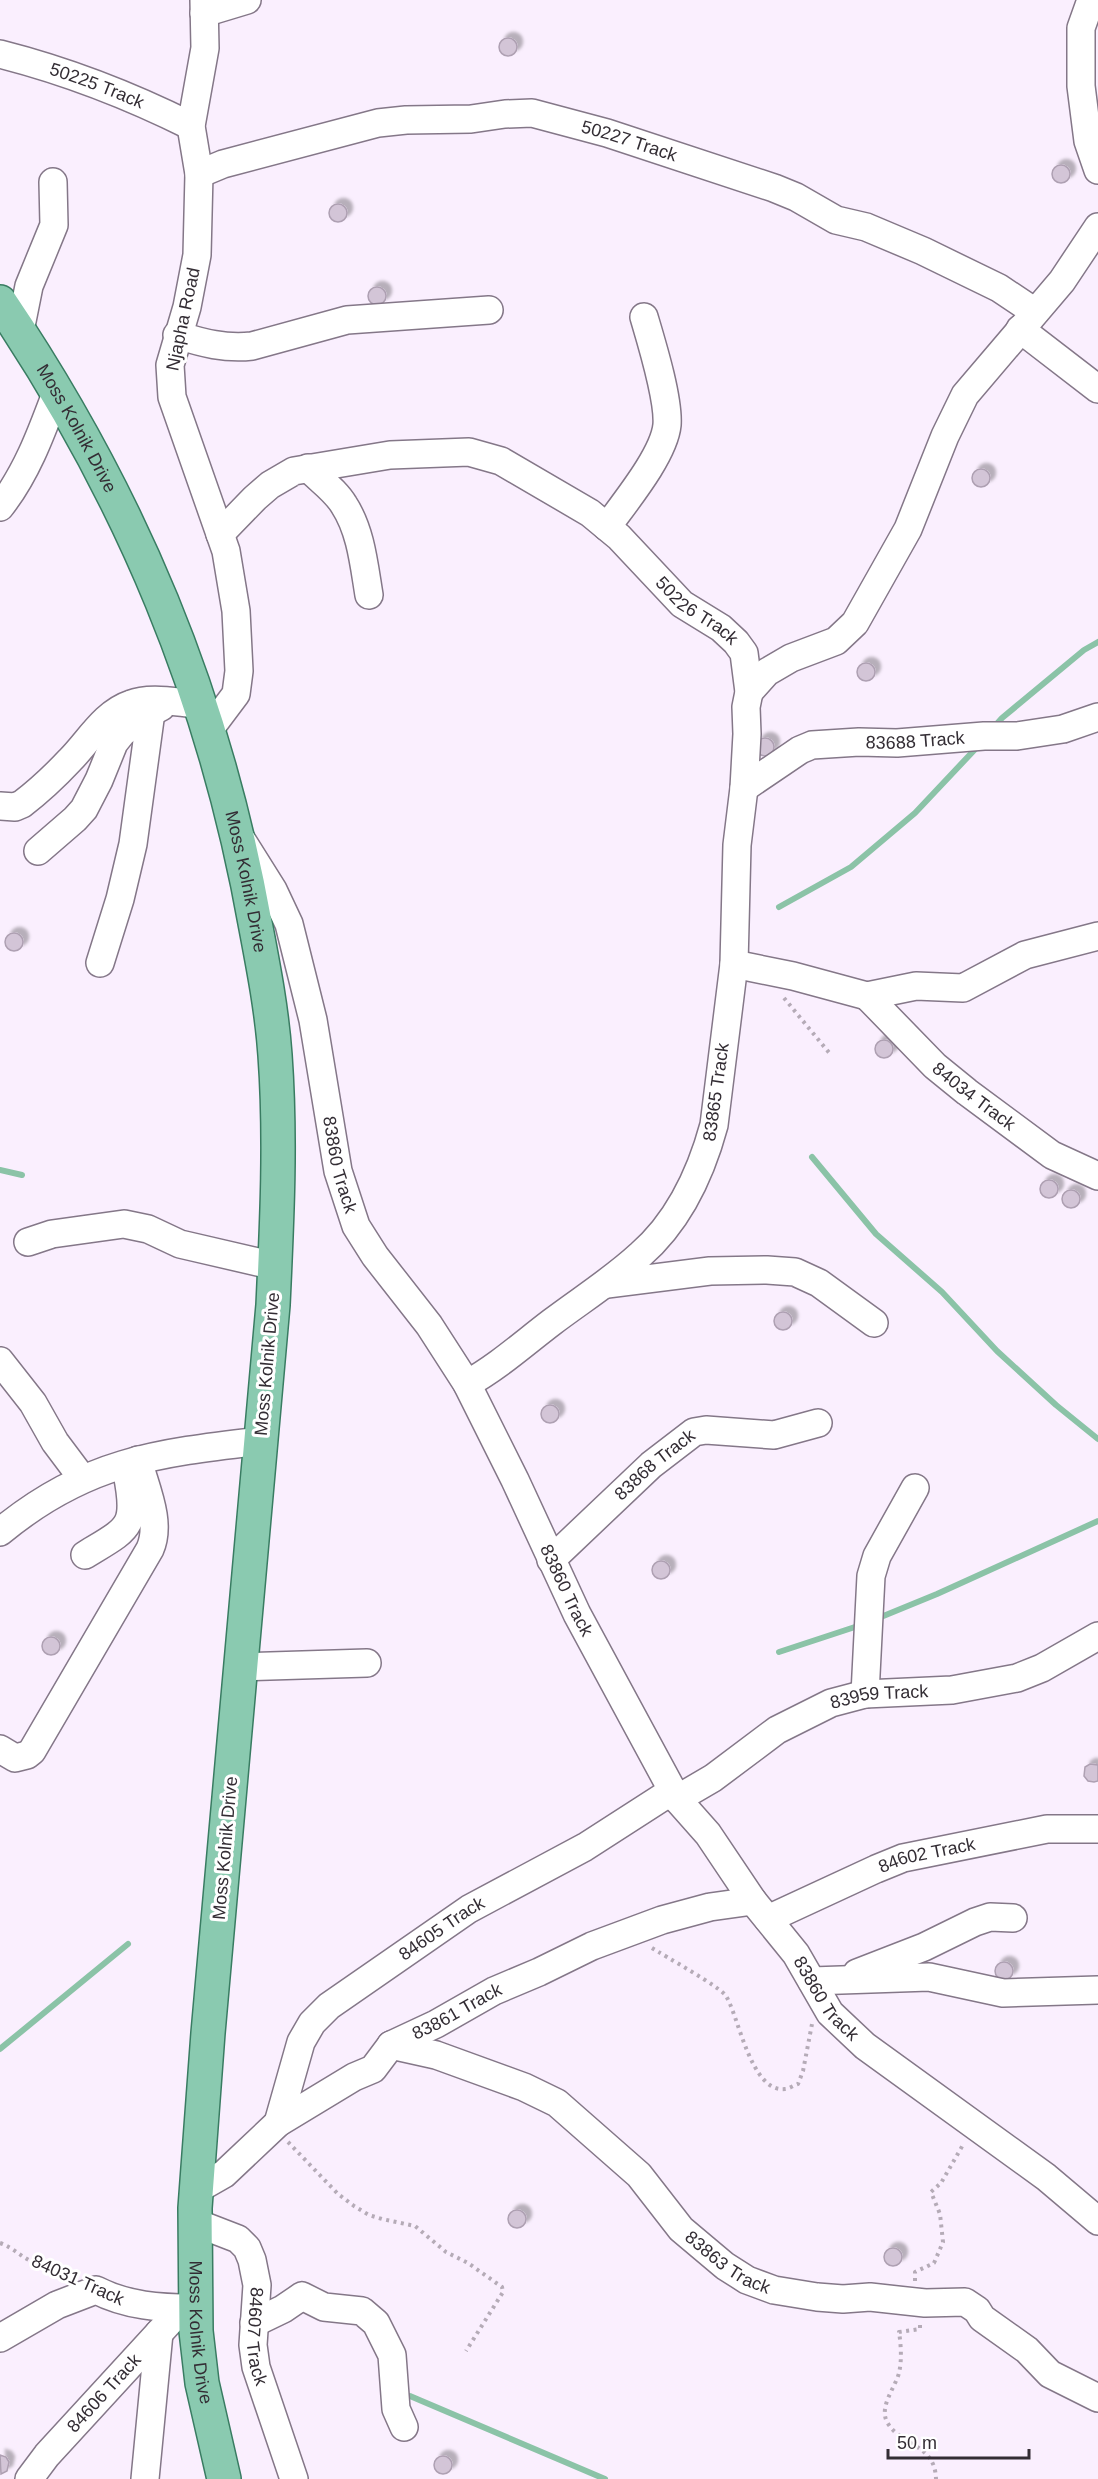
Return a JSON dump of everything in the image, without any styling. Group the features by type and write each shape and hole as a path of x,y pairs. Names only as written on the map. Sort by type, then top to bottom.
{"main road":[{"name":"Moss Kolnik Drive","path":"0,302 57,391 99,466 158,588 183,712 236,831 246,872 269,997 275,1054 279,1187 275,1266 196,2190 188,2308 224,2479"}],"street":[{"path":"204,7 247,0"},
{"path":"1091,0 1081,27 1081,86 1088,141 1098,170"},
{"name":"Njapha Road","path":"183,712 236,694 239,671 235,601 230,569 172,397 170,365 187,307 197,255 199,174 191,126 205,48 204,7"},
{"name":"50225 Track","path":"0,54 33,62 103,86 191,126"},
{"name":"50227 Track","path":"199,174 223,164 378,123 405,120 471,119 532,113 646,146 774,188 796,197 836,220 866,227 923,251 999,288 1027,320 1098,389"},
{"path":"20,331 29,286 54,225 53,182"},
{"path":"749,692 767,672 791,658 836,640 855,623 908,529 945,436 965,395 1075,264 1098,228"},
{"path":"177,335 204,344 252,346 347,320 489,310"},
{"path":"607,527 647,469 664,438 667,426 667,412 644,317"},
{"path":"0,507 10,495 34,448 57,391"},
{"name":"50226 Track","path":"220,534 270,485 294,471 390,455 470,452 501,461 590,513 619,537 682,604 722,628 744,653 749,692"},
{"path":"308,468 340,499 347,511 357,535 369,595"},
{"name":"83865 Track","path":"466,1384 508,1358 642,1254 666,1228 689,1191 708,1148 714,1125 734,964 737,845 744,788 746,707 749,692"},
{"path":"0,806 15,807 37,792 116,711 132,703 183,712"},
{"path":"38,851 71,824 84,809 114,743 122,734 183,712"},
{"path":"100,963 120,899 133,844 183,712"},
{"name":"83688 Track","path":"744,788 800,750 812,745 1017,736 1063,729 1098,717"},
{"name":"83860 Track","path":"236,831 273,890 289,924 313,1020 338,1170 356,1226 375,1256 429,1325 466,1384 515,1480 577,1614 675,1795 708,1834 761,1910 821,1984 830,2013 865,2046 981,2128 1098,2220"},
{"path":"734,964 793,976 867,996 916,986 963,988 1024,954 1098,936"},
{"name":"84034 Track","path":"867,996 935,1066 967,1092 1052,1155 1098,1176"},
{"path":"28,1242 52,1234 124,1224 148,1229 180,1244 275,1266"},
{"path":"604,1284 710,1271 795,1272 819,1283 874,1323"},
{"path":"0,1361 33,1403 55,1442 82,1478"},
{"name":"83868 Track","path":"551,1560 651,1466 694,1432 706,1430 774,1435 818,1423"},
{"path":"0,1532 46,1497 82,1478 131,1462 193,1449 261,1442"},
{"path":"85,1555 120,1532 130,1519 133,1503 131,1462"},
{"path":"0,1749 15,1758 32,1751 150,1549 154,1539 154,1516 131,1462"},
{"path":"865,1694 872,1576 878,1556 915,1488"},
{"name":"83959 Track","path":"675,1795 713,1778 777,1730 798,1718 847,1697 952,1690 1006,1680 1042,1668 1097,1637"},
{"path":"241,1667 367,1663"},
{"name":"84605 Track","path":"278,2123 296,2053 306,2031 319,2015 469,1909 585,1847 675,1795"},
{"name":"84602 Track","path":"761,1910 903,1858 1047,1829 1098,1830"},
{"name":"83861 Track","path":"196,2190 224,2174 278,2123 373,2068 391,2045 436,2024 494,1991 592,1946 686,1913 761,1910"},
{"path":"821,1984 905,1956 975,1922 990,1917 1013,1918"},
{"path":"821,1984 929,1977 1004,1993 1098,1990"},
{"name":"83863 Track","path":"391,2045 436,2055 524,2087 557,2103 639,2175 681,2229 725,2266 747,2280 774,2290 817,2297 843,2299 870,2296 925,2303 965,2302 982,2318 1027,2350 1050,2374 1098,2398"},
{"name":"84607 Track","path":"194,2222 238,2239 247,2248 252,2260 257,2285 254,2357 259,2380 294,2479"},
{"path":"0,2338 57,2305 96,2290"},
{"name":"84031 Track","path":"96,2290 113,2299 143,2306 188,2308"},
{"path":"254,2323 283,2309 302,2296 324,2307 351,2309 368,2314 382,2332 392,2355 396,2409 404,2427"},
{"name":"84606 Track","path":"29,2479 47,2455 159,2333 188,2308"},
{"path":"144,2479 159,2333"}],"path":[{"path":"779,992 831,1055"},
{"path":"628,1934 726,1994 753,2062 762,2078 771,2086 784,2090 798,2084 803,2071 821,1984"},
{"path":"278,2123 293,2151 338,2194 354,2206 376,2217 415,2226 446,2252 468,2263 502,2287 503,2292 466,2351"},
{"path":"936,2479 933,2461 887,2422 885,2411 899,2373 902,2350 899,2332 920,2329 925,2303 906,2296 914,2287 915,2272 934,2262 943,2242 940,2214 931,2192 941,2183 962,2145 981,2128"},
{"name":"84031 Track","path":"0,2243 13,2247 32,2262 50,2267 96,2290"}],"building":[{"path":"504,38 512,38 517,43 515,54 504,56 499,51 499,43"},
{"path":"1057,165 1065,165 1070,170 1068,181 1057,183 1052,178 1052,170"},
{"path":"334,204 342,204 347,209 345,220 334,222 329,217 329,209"},
{"path":"373,287 381,287 386,292 384,303 373,305 368,300 368,292"},
{"path":"977,469 985,469 990,474 988,485 977,487 972,482 972,474"},
{"path":"862,663 870,663 875,668 873,679 862,681 857,676 857,668"},
{"path":"765,738 771,741 774,747 771,753 765,756 759,753 756,747 759,741"},
{"path":"10,933 18,933 23,938 21,949 10,951 5,946 5,938"},
{"path":"880,1040 888,1040 893,1045 891,1056 880,1058 875,1053 875,1045"},
{"path":"1045,1180 1053,1180 1058,1185 1056,1196 1045,1198 1040,1193 1040,1185"},
{"path":"1067,1190 1075,1190 1080,1195 1078,1206 1067,1208 1062,1203 1062,1195"},
{"path":"779,1312 787,1312 792,1317 790,1328 779,1330 774,1325 774,1317"},
{"path":"546,1405 554,1405 559,1410 557,1421 546,1423 541,1418 541,1410"},
{"path":"657,1561 665,1561 670,1566 668,1577 657,1579 652,1574 652,1566"},
{"path":"47,1637 55,1637 60,1642 58,1653 47,1655 42,1650 42,1642"},
{"path":"1090,1764 1098,1765 1098,1781 1088,1781 1084,1776 1085,1767"},
{"path":"1000,1962 1008,1962 1013,1967 1011,1978 1000,1980 995,1975 995,1967"},
{"path":"513,2210 521,2210 526,2215 524,2226 513,2228 508,2223 508,2215"},
{"path":"889,2248 897,2248 902,2253 900,2264 889,2266 884,2261 884,2253"},
{"path":"0,2455 6,2457 9,2462 7,2471 1,2474"},
{"path":"439,2456 447,2456 452,2461 450,2472 439,2474 434,2469 434,2461"}],"waterway":[{"path":"994,727 1084,650 1098,642"},
{"path":"779,907 851,867 915,813 980,744"},
{"path":"812,1157 876,1234 942,1292 997,1351 1056,1405 1098,1439"},
{"path":"0,1170 22,1175"},
{"path":"876,1619 1098,1521"},
{"path":"779,1652 861,1625"},
{"path":"0,2049 128,1944"},
{"path":"410,2396 605,2479"}]}
